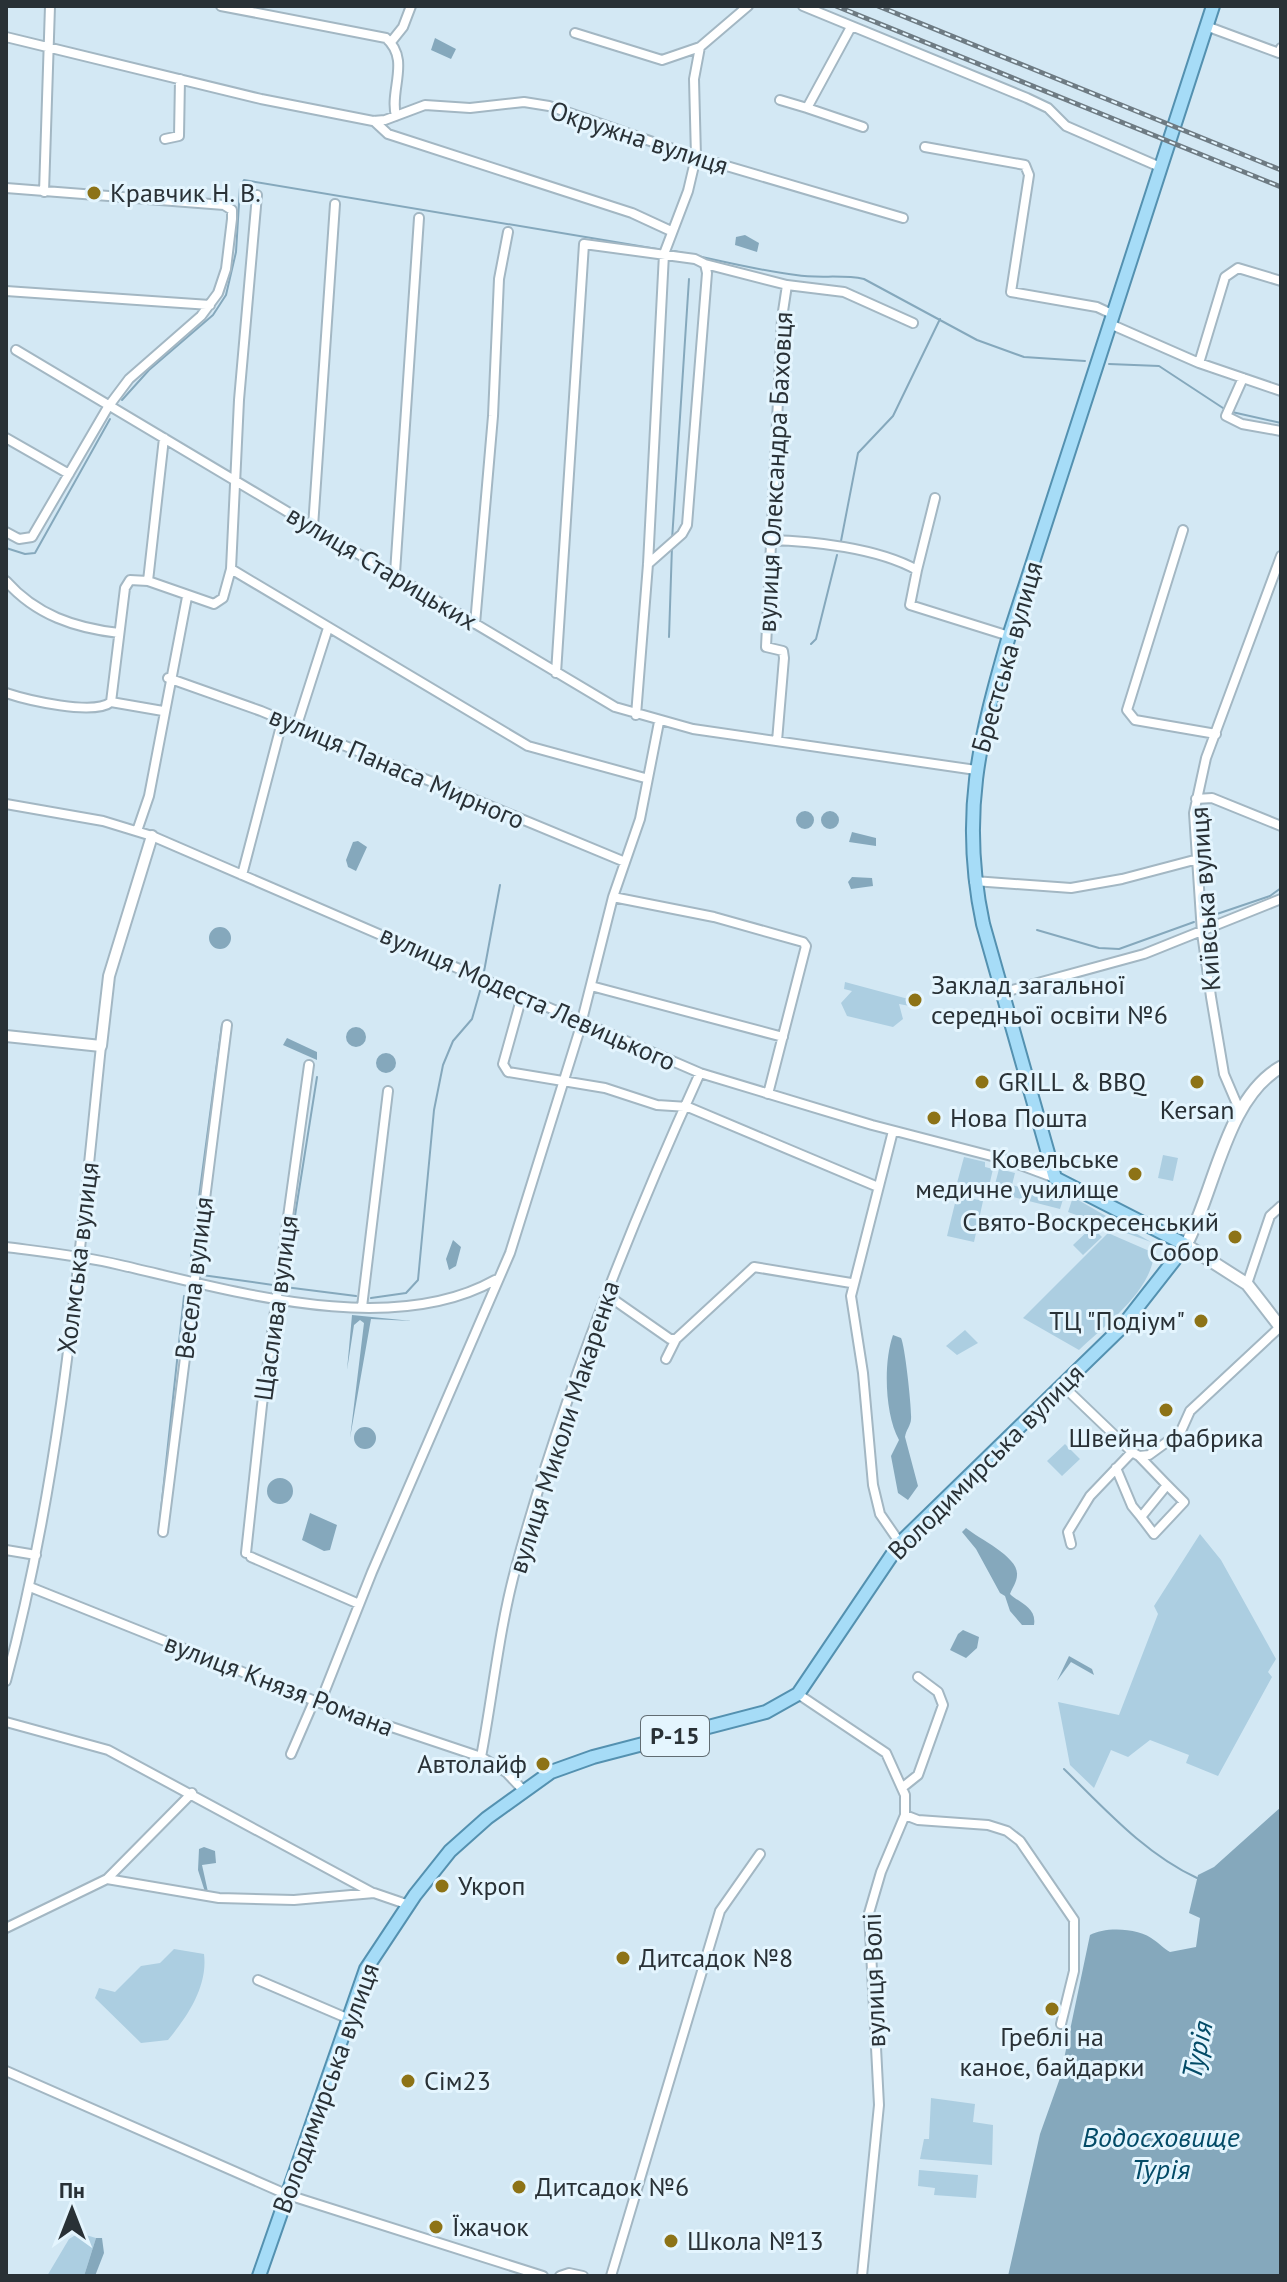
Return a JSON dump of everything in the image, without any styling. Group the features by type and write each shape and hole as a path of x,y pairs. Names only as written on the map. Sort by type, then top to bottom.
{"main road":[{"name":"Брестська вулиця","path":"1055,1178 1001,993 974,881 971,820 976,770 983,730 1009,636 1213,6"},
{"path":"1186,1245 1211,1191 1239,1109 1253,1088 1281,1067"},
{"path":"1055,1178 1186,1245 1247,1284 1281,1328"},
{"name":"Володимирська вулиця","path":"259,2276 373,1956 459,1841 523,1790 568,1765 766,1712 798,1694 900,1543 1121,1328 1186,1245"}],"street":[{"path":"44,192 50,6"},
{"path":"221,6 362,33 391,42"},
{"path":"391,42 403,27 411,6"},
{"path":"575,33 662,60 700,47 748,6"},
{"path":"803,6 1027,98 1048,108 1066,126 1160,167"},
{"path":"1206,26 1279,53 1281,48"},
{"path":"807,108 851,27"},
{"name":"Окружна вулиця","path":"6,37 373,121 425,105 470,108 524,102 549,106 696,157 903,218"},
{"path":"391,42 399,68 393,107 396,116"},
{"path":"636,715 648,564 664,254 688,191 696,157 694,79 700,47"},
{"path":"165,139 177,139 179,136 180,79"},
{"path":"780,100 863,127"},
{"name":"Окружна вулиця","path":"373,121 388,134 632,213 671,231"},
{"path":"925,147 1013,163 1028,170 1011,292 1097,307 1111,319 1199,363 1281,391"},
{"path":"6,188 229,207 232,219 226,269 210,305 129,379 108,407 32,537 19,539 6,532"},
{"path":"111,702 125,588 130,580 148,581 187,597 219,603 231,569 234,479 257,195"},
{"path":"313,527 335,204"},
{"path":"395,573 419,218"},
{"path":"475,624 493,416 499,279 508,232"},
{"path":"556,673 584,244 664,254 787,285"},
{"path":"648,564 682,534 687,525 705,264"},
{"path":"1199,363 1225,277 1238,268 1281,281"},
{"name":"вулиця Олександра Баховця","path":"777,741 784,658 783,651 766,647 769,540 782,318 787,285 844,292 913,323"},
{"path":"6,291 210,305"},
{"name":"вулиця Старицьких","path":"16,350 108,407 395,573 600,700 659,722 976,770"},
{"path":"1243,378 1226,415 1242,424 1281,431"},
{"path":"6,438 69,474"},
{"path":"148,581 164,438"},
{"path":"935,498 910,605 1009,636"},
{"path":"1183,530 1127,710 1135,720 1216,734"},
{"path":"769,540 823,544 873,554 917,570"},
{"name":"Київська вулиця","path":"1239,1109 1224,1074 1202,933 1196,799 1216,734 1281,556"},
{"path":"231,569 528,746 645,778"},
{"path":"6,581 25,599 73,626 119,633"},
{"path":"137,831 149,796 168,678 187,597"},
{"path":"296,728 328,628"},
{"name":"вулиця Панаса Мирного","path":"168,678 625,862"},
{"path":"6,693 67,705 97,708 111,702 163,711"},
{"path":"242,875 282,722"},
{"path":"291,1754 317,1702 496,1279 510,1253 581,1022 613,897 640,819 645,778 659,722"},
{"path":"1196,799 1212,798 1281,826"},
{"name":"вулиця Модеста Левицького","path":"6,804 103,821 152,836 700,1073 893,1131 1007,1160 1055,1178"},
{"name":"Холмська вулиця","path":"6,1681 30,1587 60,1406 109,976 152,836"},
{"path":"974,881 1071,888 1198,859"},
{"path":"613,897 714,917 800,939 806,946 768,1094"},
{"path":"1001,993 1144,954 1281,899"},
{"path":"591,986 783,1037"},
{"path":"522,996 504,1068 605,1088 657,1105 684,1107 878,1187"},
{"name":"Весела вулиця","path":"163,1532 227,1025"},
{"path":"6,1036 101,1046"},
{"name":"Щаслива вулиця","path":"309,1065 277,1297 248,1555 359,1604"},
{"name":"вулиця Миколи Макаренка","path":"481,1757 515,1569 579,1370 629,1232 700,1073"},
{"path":"362,1307 388,1091"},
{"path":"893,1131 851,1283 873,1485 880,1514 900,1543"},
{"path":"1247,1284 1270,1216 1281,1206"},
{"path":"6,1247 79,1257 193,1285 362,1307 401,1309 461,1295 496,1279"},
{"path":"666,1359 676,1339 754,1267 782,1275 851,1283"},
{"path":"607,1295 670,1339 676,1339"},
{"path":"1071,1544 1067,1536 1071,1526 1090,1496 1116,1468 1135,1454 1156,1452 1181,1431 1190,1411 1281,1328"},
{"path":"1061,1384 1184,1502 1182,1508 1154,1534 1126,1494 1116,1468"},
{"path":"1141,1517 1167,1485"},
{"path":"6,1550 36,1555"},
{"name":"вулиця Князя Романа","path":"30,1587 317,1702 481,1757 506,1772 523,1790"},
{"path":"903,1787 918,1775 943,1705 938,1692 918,1677"},
{"name":"вулиця Волі","path":"798,1694 886,1753 903,1787 905,1815 881,1872 869,1913 879,2105 862,2276"},
{"path":"6,1722 108,1750 374,1893 409,1905"},
{"path":"6,1928 107,1879 192,1793"},
{"path":"905,1815 918,1820 998,1827 1020,1841 1074,1920 1074,1971 1061,2024"},
{"path":"611,2276 720,1911 760,1854"},
{"path":"107,1879 219,1898 294,1900 374,1893"},
{"path":"258,1980 349,2019"},
{"path":"6,2071 288,2195 543,2276"},
{"path":"560,2276 569,2273 583,2276"}],"shaded area":[{"path":"845,982 912,1000 910,1006 899,1004 903,1019 893,1027 847,1016 841,1003 852,991 844,989"},
{"path":"1163,1155 1178,1158 1173,1181 1158,1178"},
{"path":"964,1157 985,1162 985,1167 993,1169 988,1191 957,1183"},
{"path":"999,1169 1015,1173 1012,1185 1045,1194 1049,1182 1065,1193 1060,1209 993,1192"},
{"path":"957,1195 983,1201 974,1242 947,1236"},
{"path":"1073,1197 1151,1242 1068,1212"},
{"path":"1092,1227 1102,1237 1083,1255 1073,1245"},
{"path":"1108,1233 1154,1253 1151,1267 1145,1281 1126,1306 1079,1350 1023,1318"},
{"path":"965,1330 978,1343 957,1355 946,1346"},
{"path":"1065,1444 1080,1459 1062,1476 1047,1461"},
{"path":"1200,1534 1221,1560 1276,1659 1268,1672 1272,1677 1218,1776 1186,1763 1189,1755 1150,1740 1128,1757 1111,1750 1094,1788 1070,1765 1058,1702 1119,1715 1158,1614 1154,1606"},
{"path":"174,1949 204,1954 200,1989 183,2021 168,2040 141,2043 95,1998 99,1988 115,1992 141,1966 160,1963"},
{"path":"931,2098 975,2104 973,2122 993,2125 992,2165 920,2159 924,2139 929,2139"},
{"path":"919,2170 978,2175 976,2198 934,2195 935,2188 918,2186"},
{"path":"79,2233 96,2238 84,2276 47,2276 69,2239"}],"water":[{"path":"435,38 456,49 451,59 431,50"},
{"path":"745,235 759,243 757,252 735,245 736,237"},
{"path":"801,811 809,811 814,820 812,827 801,829 796,824 796,816"},
{"path":"826,811 834,811 839,820 837,827 826,829 821,824 821,816"},
{"path":"852,832 876,838 876,846 849,842"},
{"path":"358,841 367,847 356,871 348,867 346,860 353,842"},
{"path":"852,877 872,878 873,886 851,889 848,882"},
{"path":"220,927 231,938 220,949 209,938"},
{"path":"352,1027 360,1027 366,1037 360,1047 352,1047 346,1041 346,1033"},
{"path":"287,1038 317,1052 317,1060 283,1045"},
{"path":"382,1053 390,1053 396,1063 390,1073 382,1073 376,1067 376,1059"},
{"path":"453,1240 461,1247 456,1266 449,1270 446,1259"},
{"path":"352,1315 412,1321 371,1319 350,1438 364,1323 360,1320 354,1325 347,1370"},
{"path":"893,1335 901,1338 904,1352 911,1413 905,1437 918,1486 908,1500 898,1493 891,1456 899,1440 891,1417 887,1389"},
{"path":"365,1427 376,1438 365,1449 354,1438"},
{"path":"280,1478 289,1482 293,1491 289,1500 280,1504 271,1500 267,1491 271,1482"},
{"path":"310,1513 337,1525 330,1550 324,1551 302,1540"},
{"path":"966,1528 1012,1562 1017,1575 1010,1594 1030,1610 1034,1625 1022,1625 1010,1611 1005,1596 1000,1593 976,1549 962,1532"},
{"path":"963,1630 979,1637 977,1648 966,1658 950,1650"},
{"path":"1069,1656 1092,1669 1094,1675 1071,1662 1057,1681"},
{"name":"Водосховище Турія","path":"1281,1807 1281,2276 1008,2276 1040,2134 1060,2078 1090,1935 1104,1930 1123,1930 1148,1936 1170,1952 1196,1947 1200,1918 1189,1913 1198,1875 1214,1867"},
{"path":"204,1847 215,1851 216,1863 202,1865 208,1892 205,1892 198,1870 199,1849"},
{"path":"96,2238 102,2238 104,2253 95,2276 84,2276"}],"waterway":[{"path":"122,400 149,370 213,315 226,295 236,252 240,187 244,180 657,249"},
{"path":"674,251 781,273 864,279 977,340 1024,357 1085,361"},
{"path":"672,540 689,279"},
{"path":"841,541 858,453 893,416 940,319"},
{"path":"1109,364 1159,366 1226,410"},
{"path":"1232,412 1281,423"},
{"path":"6,548 25,554 35,553 110,419"},
{"path":"669,637 672,546"},
{"path":"811,644 816,639 837,555"},
{"path":"483,977 500,885"},
{"path":"1208,917 1270,896 1281,888"},
{"path":"1037,930 1099,948 1119,949 1194,922"},
{"path":"371,1298 406,1293 418,1280 434,1110 443,1065 453,1041 472,1019 482,984"},
{"path":"189,1272 222,1025"},
{"path":"287,1266 317,1077"},
{"path":"202,1275 273,1285"},
{"path":"285,1287 356,1296"},
{"path":"160,1519 184,1296"},
{"path":"1064,1769 1143,1844 1197,1878"}],"railway":[{"path":"836,6 1281,187"},
{"path":"878,6 1281,170"}],"place":[{"name":"Кравчик Н. В.","path":"94,193"},
{"name":"Заклад загальної середньої освіти №6","path":"915,1000"},
{"name":"GRILL & BBQ","path":"982,1082"},
{"name":"Kersan","path":"1197,1082"},
{"name":"Нова Пошта","path":"934,1118"},
{"name":"Ковельське медичне училище","path":"1135,1174"},
{"name":"Свято-Воскресенський Собор","path":"1235,1237"},
{"name":"ТЦ \"Подіум\"","path":"1201,1321"},
{"name":"Швейна фабрика","path":"1166,1410"},
{"name":"Автолайф","path":"543,1764"},
{"name":"Укроп","path":"442,1886"},
{"name":"Дитсадок №8","path":"623,1958"},
{"name":"Греблі на каноє, байдарки","path":"1052,2009"},
{"name":"Сім23","path":"408,2081"},
{"name":"Дитсадок №6","path":"519,2187"},
{"name":"Їжачок","path":"436,2227"},
{"name":"Школа №13","path":"671,2241"}],"water label":[{"name":"Турія","path":"1197,2050"}]}
